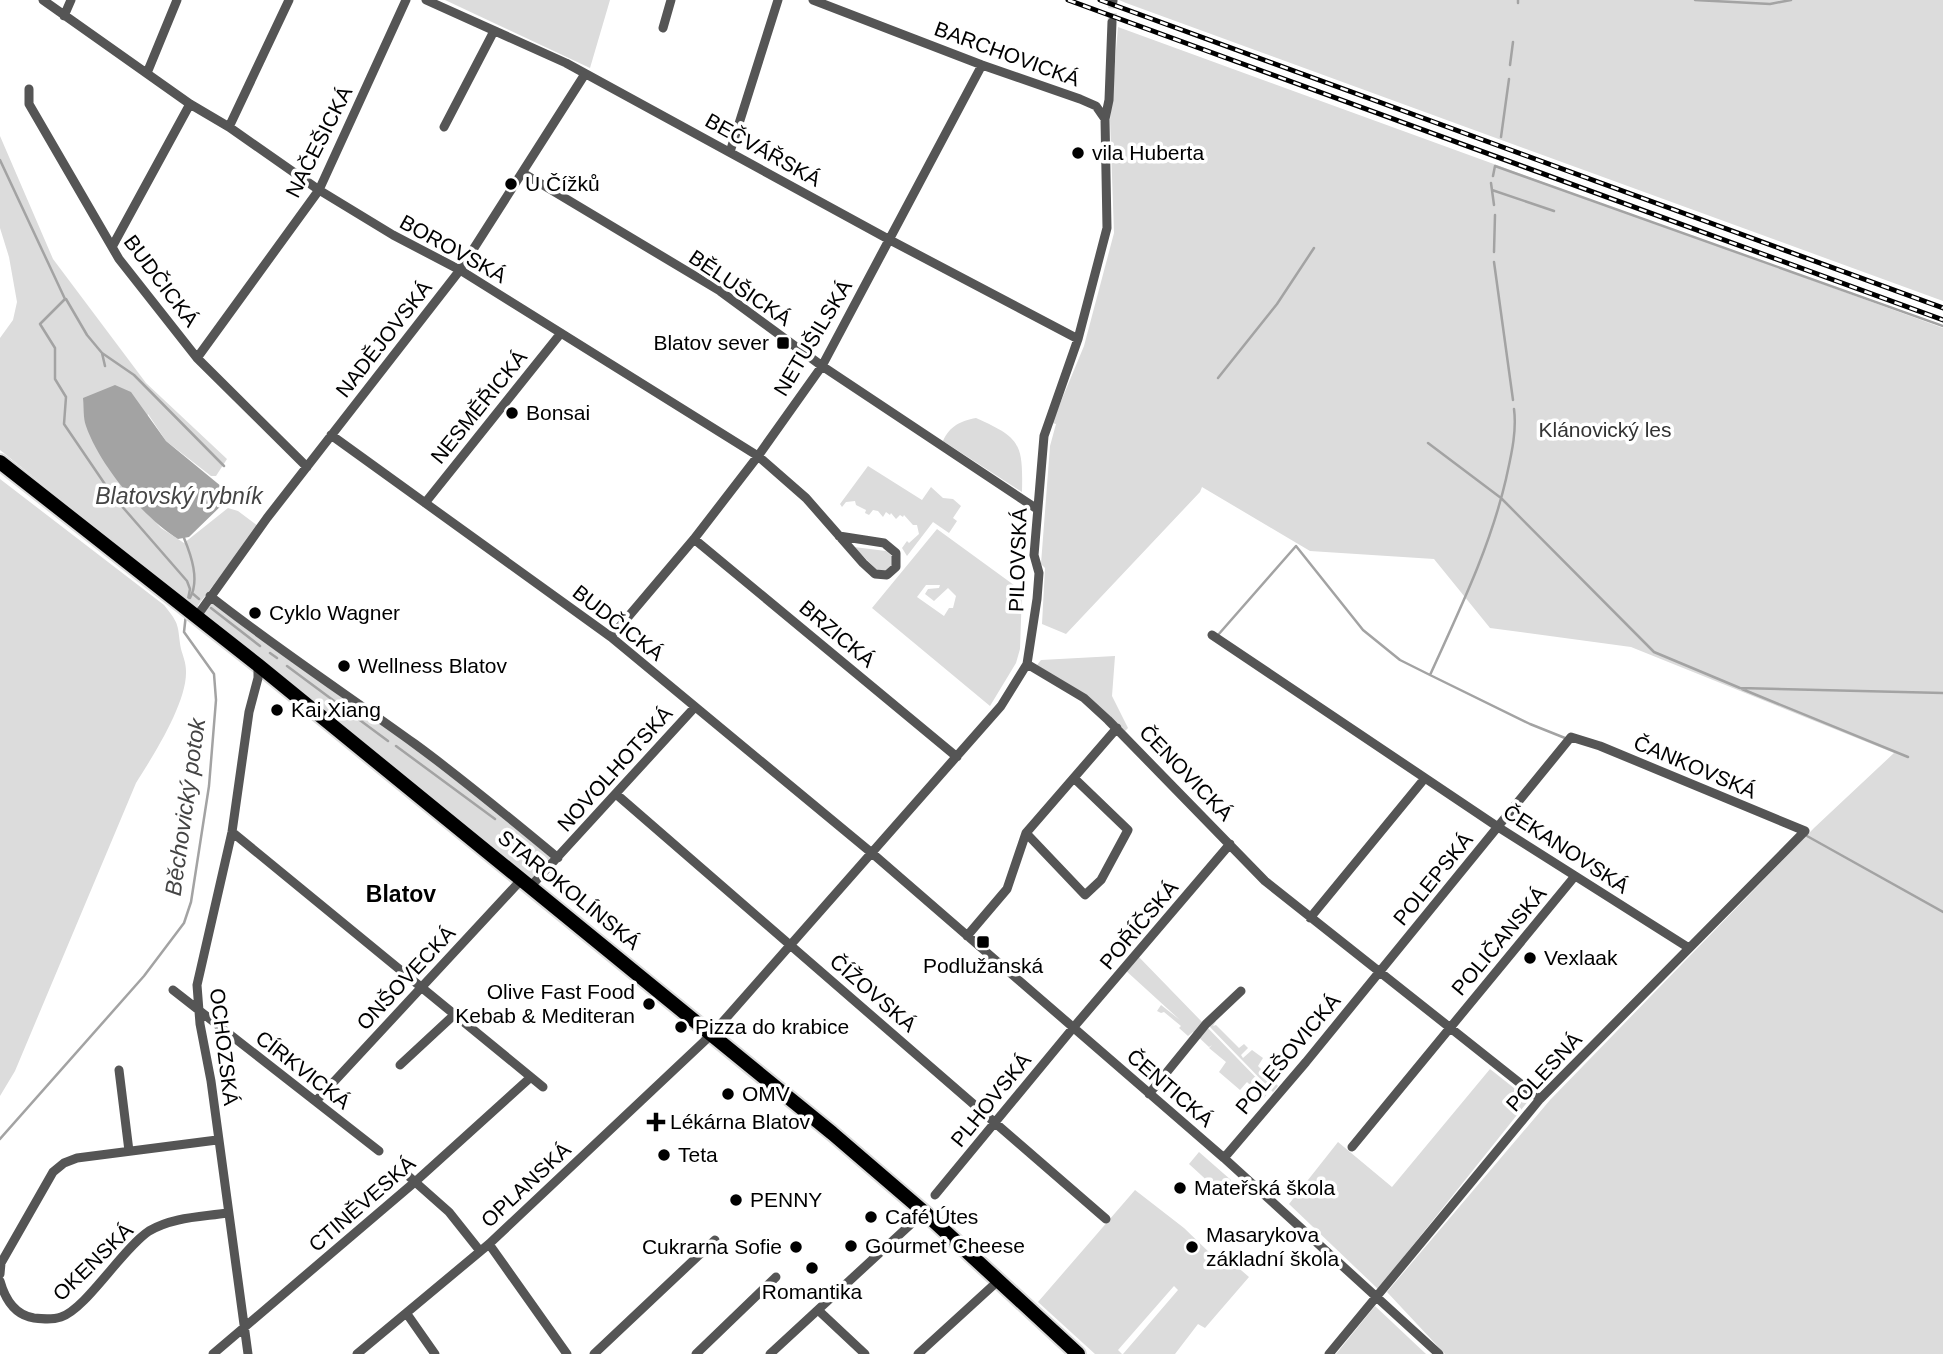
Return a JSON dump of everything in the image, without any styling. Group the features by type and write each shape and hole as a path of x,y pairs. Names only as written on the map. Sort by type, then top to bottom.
{"main road":[{"name":"STAROKOLÍNSKÁ","path":"0,462 258,665 712,1034 924,1212 1070,1351"}],"street":[{"name":"BOROVSKÁ","path":"43,0 190,104 229,127 319,190 393,235 460,270 758,456 806,498 839,536 875,574 887,575 896,567 896,553 888,545 839,536"},
{"path":"64,16 71,0"},
{"path":"147,73 177,0"},
{"path":"229,127 289,0"},
{"name":"NAČEŠICKÁ","path":"197,358 319,190 406,0"},
{"name":"BEČVÁŘSKÁ","path":"426,0 585,74 1078,339"},
{"path":"663,28 671,0"},
{"path":"730,152 778,0"},
{"name":"BARCHOVICKÁ","path":"813,0 1096,106 1105,119"},
{"name":"PILOVSKÁ","path":"712,1034 1001,706 1027,664 1038,591 1039,573 1034,555 1044,436 1078,339 1107,228 1105,119 1110,100 1112,22"},
{"path":"444,127 494,31"},
{"name":"NETUŠILSKÁ","path":"611,637 694,539 822,366 982,65"},
{"name":"NADĚJOVSKÁ","path":"197,616 306,467 460,270 585,74"},
{"name":"BUDČICKÁ","path":"29,89 29,104 119,259 197,358 306,467"},
{"path":"112,247 190,104"},
{"name":"BĚLUŠICKÁ","path":"523,173 719,292 822,366 1037,509"},
{"name":"NESMĚŘICKÁ","path":"425,503 561,333"},
{"name":"BUDČICKÁ","path":"331,435 611,637 873,854"},
{"name":"BRZICKÁ","path":"694,539 957,757"},
{"name":"STAROKOLÍNSKÁ","path":"210,596 277,649 415,744 558,858"},
{"name":"ČEKANOVSKÁ","path":"1212,635 1498,827 1689,948"},
{"name":"ČENOVICKÁ","path":"1027,664 1084,698 1117,728 1265,881 1541,1099"},
{"name":"OCHOZSKÁ","path":"248,1354 197,985 232,832 258,665"},
{"name":"NOVOLHOTSKÁ","path":"527,882 558,858 695,707"},
{"path":"967,936 1007,890 1027,833 1117,728"},
{"name":"POLEPSKÁ","path":"1379,973 1569,740"},
{"name":"ČANKOVSKÁ","path":"1569,740 1600,746 1805,831"},
{"path":"1310,918 1425,778"},
{"path":"1027,833 1086,895 1101,880 1128,830 1075,779"},
{"name":"ČÍŽOVSKÁ","path":"616,793 1106,1219"},
{"name":"POLESNÁ","path":"1329,1354 1541,1099 1805,831"},
{"path":"232,832 543,1087"},
{"name":"POŘÍČSKÁ","path":"1073,1028 1230,844"},
{"name":"ČENTICKÁ","path":"873,854 1224,1158 1439,1354"},
{"name":"POLIČANSKÁ","path":"1352,1147 1576,876"},
{"name":"ONŠOVECKÁ","path":"316,1101 527,882"},
{"name":"POLEŠOVICKÁ","path":"1224,1158 1379,973"},
{"name":"CÍRKVICKÁ","path":"173,990 379,1152"},
{"path":"1149,1094 1206,1024 1241,991"},
{"path":"400,1065 454,1015"},
{"name":"PLHOVSKÁ","path":"936,1195 1073,1028"},
{"name":"OPLANSKÁ","path":"357,1354 489,1244 712,1034"},
{"path":"119,1070 129,1151"},
{"name":"CTINĚVESKÁ","path":"213,1354 416,1181 531,1077"},
{"path":"0,1274 1,1263 53,1172 64,1163 77,1158 217,1140"},
{"path":"405,1173 450,1212 480,1251"},
{"path":"771,1354 924,1212"},
{"name":"OKENSKÁ","path":"0,1281 5,1297 15,1310 30,1318 63,1317 78,1305 132,1245 150,1231 178,1220 228,1213"},
{"path":"594,1354 715,1240"},
{"path":"489,1244 567,1354"},
{"path":"696,1354 776,1277"},
{"path":"918,1354 998,1281"},
{"path":"818,1310 865,1354"},
{"path":"407,1314 435,1354"}],"green space":[{"path":"445,0 610,0 590,68"},
{"path":"1119,0 1943,0 1943,301 1126,3"},
{"name":"Klánovický les","path":"1118,27 1943,328 1943,1354 1445,1354 1387,1292 1550,1100 1814,828 1894,753 1631,647 1490,628 1434,559 1310,551 1202,487 1066,634 1042,624 1045,568 1041,564 1050,446 1056,424 1052,423 1084,346 1114,233 1110,120"},
{"path":"0,136 53,259 146,383 227,459 216,476 211,476 166,441 148,414 121,484 161,528 184,543 228,508 238,511 258,526 196,608 0,450 0,338 13,320 17,302 9,257 0,228"},
{"path":"976,418 1002,431 1016,444 1022,463 1022,492 943,441 956,425"},
{"path":"868,466 922,500 931,487 943,498 953,499 961,506 953,518 957,521 949,533 933,522 907,556 902,548 907,541 909,543 919,534 917,525 913,525 904,515 896,519 886,512 883,517 873,510 869,515 865,513 866,510 856,505 855,501 846,502 842,507 840,504"},
{"path":"0,479 164,605 177,626 186,671 185,684 175,713 136,783 15,1071 0,1096"},
{"path":"937,529 1022,591 1020,649 1016,663 990,706 872,608","holes":["926,585 940,585 939,588 928,589 925,594 934,601 948,588 956,596 953,608 949,608 944,616 917,597"]},
{"path":"854,547 886,551 893,557 893,564 889,570 879,572"},
{"path":"210,596 435,760 558,858 531,886 197,616"},
{"path":"1115,656 1112,696 1128,728 1125,731 1088,697 1037,665 1041,660"},
{"path":"1136,954 1270,1092 1252,1079 1267,1094 1264,1098 1247,1082 1240,1090 1219,1072 1226,1062 1209,1048 1212,1045 1209,1047 1193,1032 1188,1036 1179,1028 1181,1026 1164,1012 1157,1011 1161,1005 1180,1020 1124,969"},
{"path":"1215,1020 1213,1026 1216,1025 1239,1048 1244,1044 1248,1048 1241,1055 1243,1058 1252,1050 1263,1058 1258,1066 1278,1086 1273,1092 1208,1025"},
{"path":"1490,1069 1529,1100 1378,1289 1289,1204 1338,1142 1392,1187"},
{"path":"1199,1152 1231,1180 1222,1190 1213,1186 1189,1164"},
{"path":"1135,1190 1184,1228 1213,1256 1219,1251 1249,1277 1205,1328 1198,1324 1175,1354 1123,1354 1178,1290 1174,1286 1118,1350 1122,1354 1095,1354 1038,1302"},
{"path":"1375,1306 1426,1354 1336,1354"}],"water":[{"name":"Blatovský rybník","path":"115,385 131,392 166,441 222,487 226,501 189,537 178,539 137,504 112,474 93,441 85,423 83,398"}],"waterway":[{"path":"1695,0 1770,4 1791,0"},
{"path":"1510,65 1513,42"},
{"path":"1501,137 1509,79"},
{"name":"Běchovický potok","path":"0,160 65,299 40,324 55,348 55,379 66,397 64,424 113,496 187,581 190,589 187,604"},
{"path":"1493,176 1495,166 1943,326"},
{"path":"1491,183 1494,205"},
{"path":"1492,190 1554,211"},
{"path":"1494,252 1495,215"},
{"path":"1218,378 1277,304 1314,248"},
{"path":"1494,262 1513,400"},
{"path":"66,299 87,335 102,353 134,375 224,466"},
{"path":"102,353 105,366"},
{"path":"1514,409 1512,453 1499,505 1473,579 1430,675 1530,724 1565,738"},
{"path":"1428,443 1501,498 1654,652 1740,688 1943,693"},
{"path":"184,538 192,560 194,576 190,598"},
{"path":"1218,635 1296,546 1363,630 1400,660 1430,675"},
{"path":"192,593 199,599"},
{"path":"211,608 260,646"},
{"name":"Běchovický potok","path":"0,1139 144,976 184,923 191,902 209,786 216,700 214,674 184,632 186,614"},
{"path":"270,653 277,658"},
{"path":"287,666 349,712"},
{"path":"1742,689 1908,757"},
{"path":"357,718 388,741"},
{"path":"396,746 495,819"},
{"path":"1807,836 1943,912"}],"tunnel":[{"path":"1112,22 1113,1"}],"railway":[{"path":"1068,0 1943,320"},
{"path":"1100,0 1943,308"}],"place":[{"name":"vila Huberta","path":"1078,153"},
{"name":"U Čížků","path":"511,184"},
{"name":"Blatov sever","path":"783,343"},
{"name":"Bonsai","path":"512,413"},
{"name":"Cyklo Wagner","path":"255,613"},
{"name":"Wellness Blatov","path":"344,666"},
{"name":"Kai Xiang","path":"277,710"},
{"name":"Podlužanská","path":"983,942"},
{"name":"Vexlaak","path":"1530,958"},
{"name":"Olive Fast Food Kebab & Mediteran","path":"649,1004"},
{"name":"Pizza do krabice","path":"681,1027"},
{"name":"OMV","path":"728,1094"},
{"name":"Lékárna Blatov","path":"656,1122"},
{"name":"Teta","path":"664,1155"},
{"name":"Mateřská škola","path":"1180,1188"},
{"name":"PENNY","path":"736,1200"},
{"name":"Café Útes","path":"871,1217"},
{"name":"Gourmet Cheese","path":"851,1246"},
{"name":"Cukrarna Sofie","path":"796,1247"},
{"name":"Masarykova základní škola","path":"1192,1247"},
{"name":"Romantika","path":"812,1268"}],"district":[{"name":"Blatov","path":"401,894"}]}
